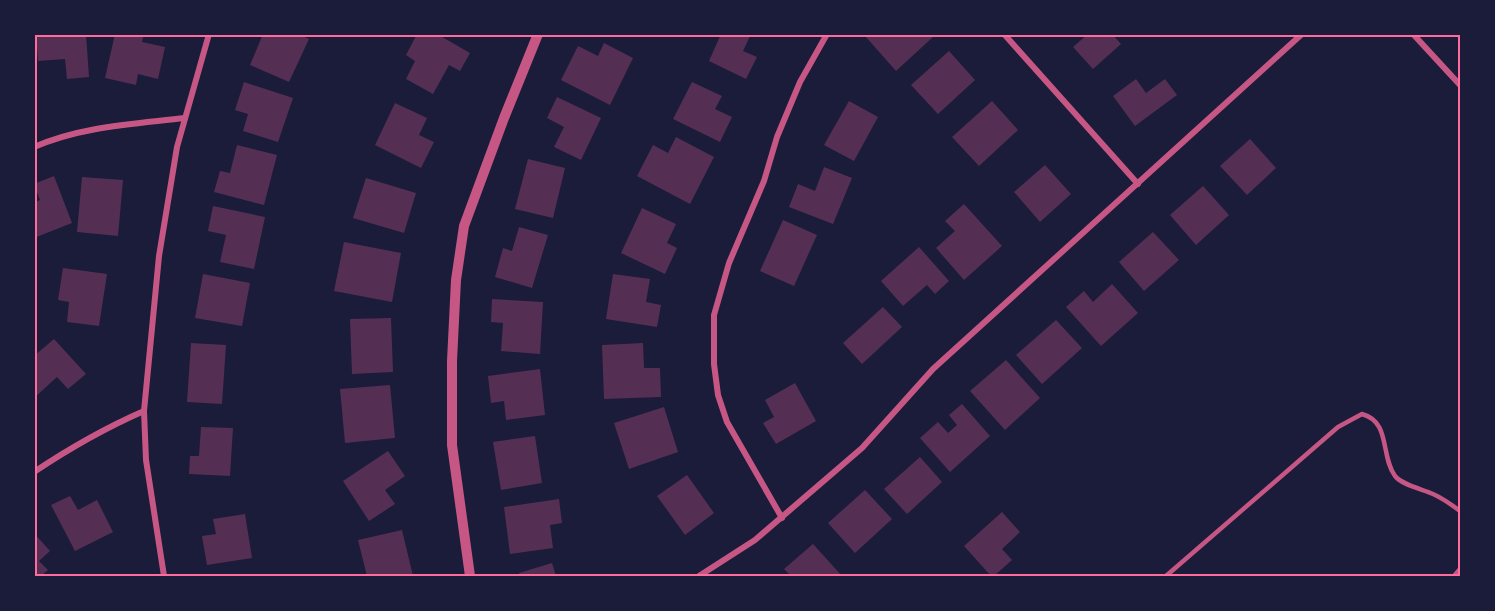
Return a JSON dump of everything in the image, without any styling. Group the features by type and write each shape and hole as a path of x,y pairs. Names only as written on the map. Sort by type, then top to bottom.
{"street":[{"path":"164,576 146,460 144,411 159,256 177,147 209,34"},
{"path":"470,576 452,445 452,361 456,280 464,226 538,34"},
{"path":"782,518 727,422 718,395 714,364 714,315 729,263 764,181 777,137 800,82 827,34"},
{"path":"1004,34 1138,184"},
{"path":"699,576 755,540 862,448 933,369 1302,34"},
{"path":"1413,34 1461,85"},
{"path":"34,147 58,136 91,129 186,118"},
{"path":"34,472 106,428 144,411"}],"lane":[{"path":"1166,576 1338,427 1362,414 1373,417 1379,424 1389,466 1397,479 1435,495 1461,511"},
{"path":"1454,576 1461,568"}],"building":[{"path":"36,34 86,34 89,77 67,79 65,59 38,61"},
{"path":"115,34 144,34 142,42 165,47 158,79 138,74 136,85 105,78"},
{"path":"263,34 298,34 309,39 289,82 250,65"},
{"path":"417,34 437,34 470,53 460,71 449,65 433,94 406,79 415,61 406,55"},
{"path":"721,34 751,34 743,51 757,57 746,79 709,61"},
{"path":"869,34 931,34 933,37 896,71 866,37"},
{"path":"1088,34 1112,34 1121,44 1093,69 1073,47"},
{"path":"604,43 633,58 610,105 561,80 578,46 598,56"},
{"path":"949,51 975,80 938,114 911,85"},
{"path":"1136,79 1146,93 1165,79 1177,95 1135,126 1113,96"},
{"path":"244,82 293,98 278,142 243,131 248,114 235,110"},
{"path":"692,82 722,96 715,109 732,117 720,142 673,119"},
{"path":"557,97 601,118 581,160 554,147 564,127 547,118"},
{"path":"849,101 878,117 854,161 824,145"},
{"path":"992,101 1018,130 979,166 952,137"},
{"path":"395,103 427,118 419,135 434,142 421,168 375,145"},
{"path":"676,137 714,157 690,204 637,176 653,145 668,153"},
{"path":"1250,139 1276,168 1247,195 1220,166"},
{"path":"237,145 277,155 264,205 214,192 220,171 230,173"},
{"path":"528,159 565,168 553,218 515,209"},
{"path":"1045,165 1071,194 1040,222 1014,192"},
{"path":"824,167 852,178 833,224 789,207 798,184 815,191"},
{"path":"54,176 72,223 34,238 34,203 40,200 34,184"},
{"path":"82,177 123,180 118,236 77,232"},
{"path":"366,178 416,193 404,233 353,218"},
{"path":"1203,186 1229,215 1196,245 1170,215"},
{"path":"964,204 1002,246 964,280 936,248 955,231 945,221"},
{"path":"213,206 265,217 254,269 220,262 226,235 208,231"},
{"path":"642,208 676,224 667,243 677,248 665,274 621,253"},
{"path":"783,220 817,235 794,286 760,271"},
{"path":"519,227 548,235 532,288 495,277 503,248 512,251"},
{"path":"1153,232 1179,260 1144,291 1119,262"},
{"path":"344,242 401,253 392,302 334,291"},
{"path":"919,247 949,281 935,294 927,285 903,306 881,281"},
{"path":"63,268 107,274 99,326 67,322 69,302 58,300"},
{"path":"203,274 250,283 242,326 195,318"},
{"path":"613,274 650,279 646,302 661,305 657,327 606,319"},
{"path":"1112,284 1138,313 1101,346 1066,307 1084,291 1093,302"},
{"path":"492,299 543,302 540,354 501,351 503,323 491,322"},
{"path":"883,307 902,327 862,364 843,343"},
{"path":"391,318 393,372 352,374 350,319"},
{"path":"1056,320 1082,348 1042,384 1016,355"},
{"path":"54,339 86,374 68,389 57,377 34,398 34,356"},
{"path":"191,343 226,345 222,404 187,402"},
{"path":"643,343 644,368 660,368 661,397 604,399 602,345"},
{"path":"1006,360 1040,398 1005,430 970,391"},
{"path":"540,369 545,415 506,420 504,401 491,403 488,376"},
{"path":"795,383 816,421 776,444 763,423 774,417 765,400"},
{"path":"390,385 395,438 345,443 340,389"},
{"path":"962,404 990,436 950,472 920,438 938,422 948,433 957,425 949,415"},
{"path":"664,407 678,452 629,469 614,423"},
{"path":"201,427 233,428 230,476 189,474 190,456 199,456"},
{"path":"535,436 542,483 501,490 493,442"},
{"path":"388,451 405,476 385,490 395,504 369,521 343,481"},
{"path":"920,457 942,482 907,514 884,489"},
{"path":"687,475 714,513 685,535 657,496"},
{"path":"865,490 892,519 855,553 828,523"},
{"path":"70,496 78,510 97,500 113,532 75,551 51,505"},
{"path":"559,499 562,523 550,525 553,548 510,554 504,507"},
{"path":"1002,512 1020,532 1002,549 1012,560 994,576 991,576 964,546"},
{"path":"245,514 252,558 207,565 202,536 216,534 213,519"},
{"path":"402,530 413,576 367,576 358,540"},
{"path":"34,533 50,551 39,561 48,570 41,576 34,576"},
{"path":"813,544 842,576 791,576 784,569"},
{"path":"552,563 556,576 520,576 519,573"}]}
